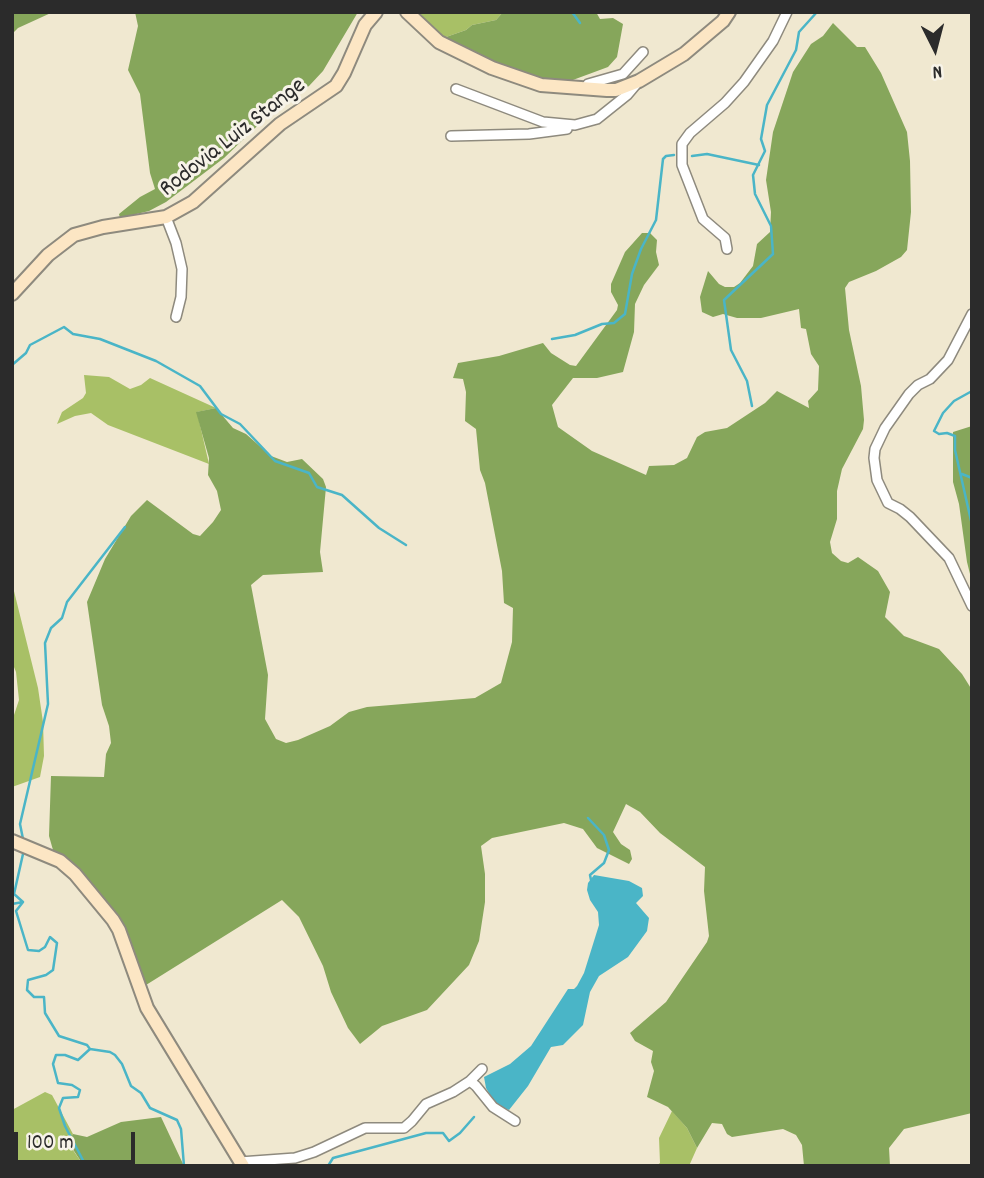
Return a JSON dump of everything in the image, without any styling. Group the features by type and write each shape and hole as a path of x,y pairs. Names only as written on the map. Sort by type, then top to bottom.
{"street":[{"name":"Rodovia Luiz Stange","path":"12,294 48,255 74,235 103,227 166,217 193,202 280,124 336,86 365,25 376,12"},
{"path":"407,12 439,42 468,58 526,81 554,88 585,90 616,90 639,81 691,48 723,21 729,12"},
{"path":"727,248 725,237 703,219 682,165 682,144 690,133 725,103 744,82 773,41 786,12"},
{"path":"585,90 588,84 623,74 643,52"},
{"path":"451,135 554,132 597,119 619,102 639,81"},
{"path":"457,89 543,122 575,125"},
{"path":"166,217 182,269 181,297 176,317"},
{"path":"972,314 948,360 930,379 909,394 885,428 875,449 874,458 877,480 888,503 911,517 949,558 972,606"},
{"path":"12,841 60,861 75,874 113,920 147,1008 241,1164 295,1158 374,1126 404,1128 426,1104 453,1092 482,1069"},
{"path":"470,1081 493,1107 515,1121"}],"green space":[{"path":"12,12 53,12 18,28 12,34"},
{"path":"135,12 358,12 323,71 309,86 278,106 224,158 166,202 149,211 120,218 119,214 155,189 150,173 140,94 128,70 138,26"},
{"path":"406,12 503,12 496,20 472,25 443,41"},
{"path":"503,12 596,12 600,19 613,18 623,24 617,57 608,67 562,84 516,73 443,41 472,25 496,20"},
{"path":"833,23 857,47 865,47 881,73 907,132 911,212 907,250 901,257 849,282 845,288 864,420 863,429 842,469 837,491 837,519 830,542 832,553 841,561 848,563 858,557 878,571 890,592 885,617 904,636 939,649 962,674 972,690 972,1113 904,1129 889,1148 890,1166 804,1166 802,1145 796,1135 783,1129 732,1137 727,1134 722,1124 712,1123 697,1148 687,1128 668,1107 647,1097 654,1071 651,1062 653,1051 635,1041 630,1033 666,1002 707,942 709,936 704,891 705,867 660,833 640,812 626,804 613,832 621,844 630,850 632,859 629,864 597,848 583,829 564,823 492,838 481,846 485,902 479,941 469,965 427,1010 382,1026 360,1044 348,1028 331,992 323,966 299,917 282,900 138,990 111,924 73,881 53,850 49,836 51,776 104,777 106,754 111,743 102,705 87,602 105,559 131,516 147,500 193,534 200,536 221,510 217,491 208,475 209,458 196,412 216,408 233,428 246,434 271,456 287,462 302,459 323,479 326,487 320,552 323,572 263,575 251,585 268,675 265,719 276,739 286,743 298,740 330,726 349,712 367,707 475,698 501,683 512,642 513,608 504,603 502,571 485,483 480,470 476,429 465,421 466,392 463,379 453,378 458,363 499,356 543,343 551,353 576,366 617,310 611,284 625,252 642,233 650,233 657,240 659,265 644,285 635,304 634,332 623,372 597,378 573,378 552,405 558,427 592,451 646,475 649,466 674,465 687,458 697,437 705,432 727,428 765,403 777,391 809,408 808,401 818,390 819,366 811,354 806,329 801,328 799,309 761,318 737,318 723,314 713,317 702,312 700,297 708,271 725,287 734,287 740,283 753,266 757,244 770,232 771,212 766,180 773,132 793,72 811,44 823,36"},
{"path":"84,375 109,377 130,389 150,378 216,408 197,412 209,464 108,425 91,413 57,424 62,412 86,393"},
{"path":"972,426 972,582 953,482 953,432"},
{"path":"12,583 38,688 44,756 40,777 12,787 12,721 19,700 16,672 12,662"},
{"path":"45,1092 52,1095 73,1134 68,1143 84,1166 12,1166 12,1110"},
{"path":"672,1111 687,1128 697,1148 689,1166 656,1166 660,1163 659,1138"},
{"path":"161,1117 184,1166 84,1166 68,1142 73,1134 87,1137 121,1122"}],"water":[{"path":"594,875 629,881 642,888 643,896 636,903 649,918 647,931 628,957 599,976 590,992 583,1025 563,1045 551,1047 528,1086 509,1110 496,1105 486,1088 484,1077 510,1064 531,1046 568,989 577,986 584,973 599,925 598,912 587,890"}],"waterway":[{"path":"572,12 580,23"},
{"path":"752,406 747,381 731,350 724,300 773,254 771,226 755,194 753,175 765,151 761,139 767,105 796,50 799,32 817,12"},
{"path":"692,156 707,154 759,165"},
{"path":"552,339 614,323 625,314 632,274 656,220 663,159 674,155"},
{"path":"12,365 26,353 30,345 64,327 73,334 100,339 156,361 200,386 221,414 240,424 275,461 309,473 317,487 342,495 379,528 406,545"},
{"path":"972,391 954,401 943,413 934,431 955,436 955,450 972,525"},
{"path":"962,474 972,478"},
{"path":"23,839 20,824 48,704 45,643 51,628 62,618 67,602 125,527"},
{"path":"588,818 604,835 609,850 604,863 590,875 591,880"},
{"path":"23,854 14,894 23,902"},
{"path":"23,902 16,911 28,950 39,951 45,947 50,937 57,943 53,970 28,980 27,990 34,997 44,997 45,1013 59,1036 87,1045 90,1049"},
{"path":"12,904 23,902"},
{"path":"90,1049 115,1055 131,1086 141,1093 150,1108 177,1120 181,1129 184,1166"},
{"path":"86,1166 65,1126 59,1108 63,1098 78,1097 80,1090 72,1085 58,1083 53,1064 56,1055 78,1060 90,1049"},
{"path":"328,1166 333,1158 426,1133 443,1133 449,1141 474,1117"}]}
